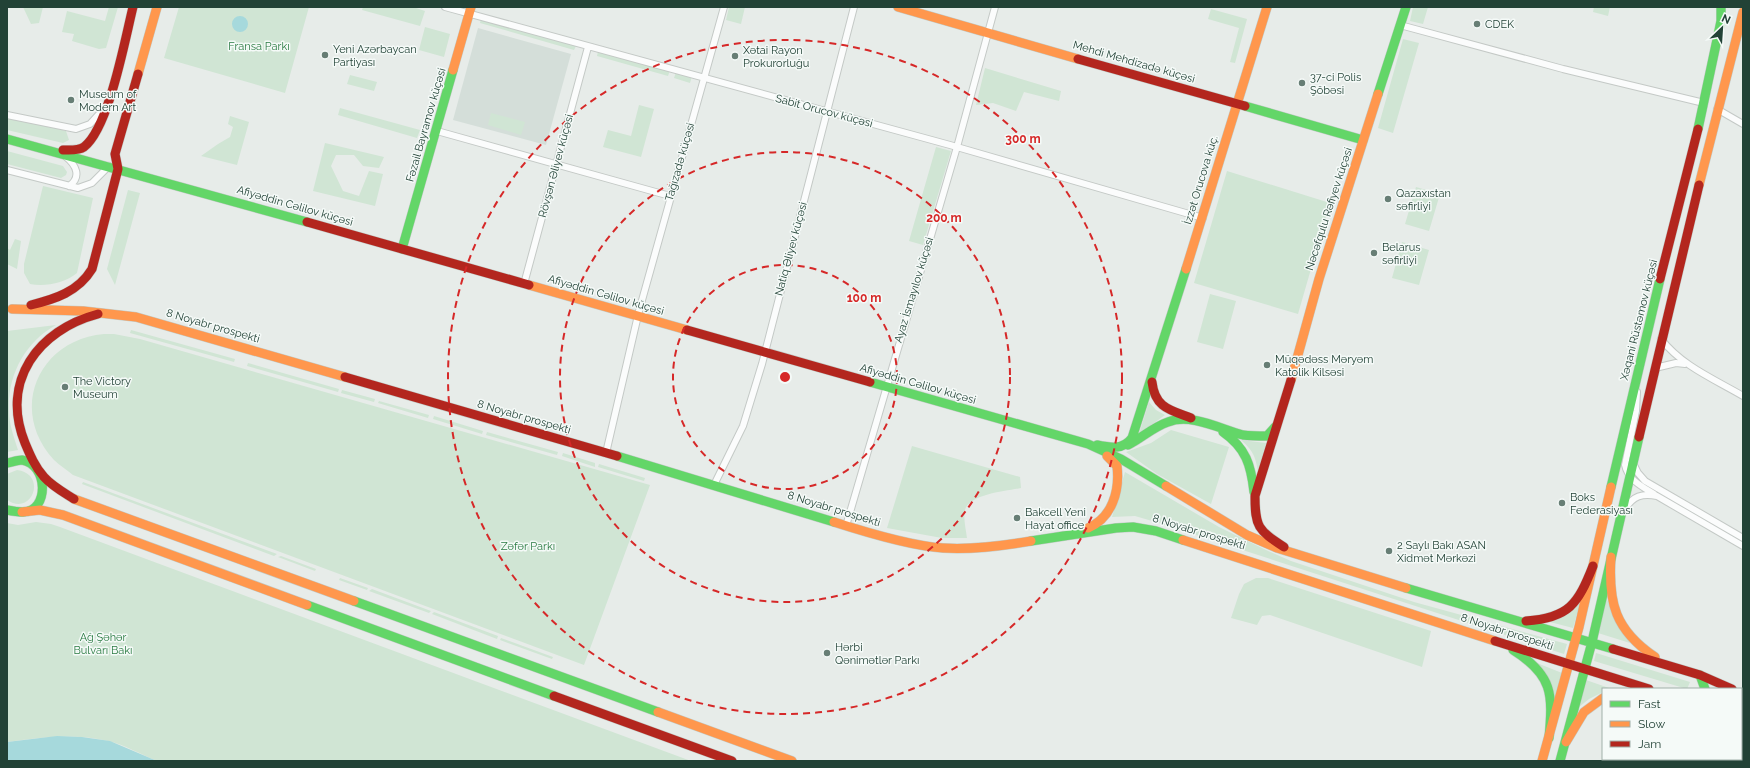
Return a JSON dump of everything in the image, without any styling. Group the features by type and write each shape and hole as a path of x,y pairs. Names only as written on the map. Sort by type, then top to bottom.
{"main road":[{"path":"58,152 78,149 87,144 97,131 107,104 133,7"},
{"path":"10,309 40,303 66,294 86,281 92,269 97,256 118,169 115,154 157,7"},
{"name":"Mehdi Mehdizadə küçəsi","path":"898,7 1363,140"},
{"name":"İzzət Orucova küç.","path":"1124,446 1131,440 1135,431 1203,218 1267,7"},
{"name":"Nəcəfqulu Rəfiyev küçəsi","path":"1255,496 1280,419 1312,303 1406,7"},
{"name":"Xəqani Rüstəmov küçəsi","path":"1569,665 1704,103 1721,22 1721,7"},
{"name":"Fəzail Bayramov küçəsi","path":"402,249 437,131 470,11"},
{"path":"1560,761 1592,642 1610,557 1717,109 1743,12"},
{"name":"Afiyəddin Cəlilov küçəsi","path":"7,140 58,152 1088,444"},
{"name":"8 Noyabr prospekti","path":"10,309 69,310 111,313 153,321 606,453 846,526 903,541 942,548 958,549 1003,546 1074,533 1125,527 1156,531 1493,639 1569,665 1645,688"},
{"path":"22,512 37,504 42,497 44,488 40,472 23,438 17,416 18,395 24,372 40,347 55,333 80,319 111,313"},
{"path":"1152,378 1155,398 1163,407 1208,425 1232,438 1242,448 1248,460 1255,496 1255,516 1260,529 1269,537 1297,555"},
{"path":"1088,444 1107,447 1124,446 1173,420 1208,425 1262,437 1272,432 1280,419"},
{"path":"1074,533 1098,523 1104,518 1110,506 1118,480 1118,473 1115,463 1088,444"},
{"name":"8 Noyabr prospekti","path":"1088,444 1121,459 1247,535 1297,555 1506,618 1667,664"},
{"path":"7,463 17,460 33,465 51,484 76,500 792,761"},
{"path":"7,510 22,512 40,510 63,515 732,761"},
{"path":"1610,557 1611,597 1618,619 1628,634 1642,649 1667,664 1700,675 1730,688"},
{"path":"1506,618 1538,621 1558,616 1566,612 1583,592 1593,566"},
{"path":"1493,639 1519,653 1531,663 1546,681 1550,691 1551,700 1549,738"},
{"path":"1542,761 1569,665"},
{"path":"1700,675 1705,688"},
{"path":"1566,742 1584,712 1602,699"}],"street":[{"name":"Sabit Orucov küçəsi","path":"445,7 470,11 588,47 957,147 1203,218"},
{"name":"Tağızadə küçəsi","path":"638,316 670,196 724,7"},
{"name":"Natiq Əliyev küçəsi","path":"714,485 742,426 764,352 854,7"},
{"name":"Ayaz İsmayılov küçəsi","path":"846,526 885,387 957,147 995,7"},
{"path":"1400,25 1570,71 1704,103"},
{"name":"Rövşən Əliyev küçəsi","path":"524,284 588,47"},
{"path":"7,115 76,129 90,124 107,104"},
{"path":"1717,109 1743,124"},
{"path":"437,131 670,196"},
{"path":"58,152 73,163 76,170 76,179 69,186"},
{"path":"7,170 78,188 92,184 108,167 115,154"},
{"path":"606,453 638,316"},
{"path":"1662,339 1669,349 1687,364 1743,396"},
{"path":"1655,368 1676,363 1687,364"},
{"path":"1637,377 1636,411 1625,460 1626,470 1639,484 1657,496 1743,546"},
{"path":"1633,463 1638,473 1645,481 1743,538"},
{"path":"1621,515 1628,504 1636,496 1648,494 1657,496"}],"shaded area":[{"path":"478,28 571,54 546,145 453,120"}],"green space":[{"path":"23,7 43,7 39,23 31,24"},
{"path":"109,7 118,7 106,48 99,49 72,41 74,34 62,32 67,11 105,21"},
{"name":"Fransa Parkı","path":"179,7 309,7 285,93 164,58"},
{"path":"363,7 413,7 425,11 420,26 362,10"},
{"path":"729,7 745,7 741,24 726,20"},
{"path":"1413,7 1428,7 1423,24 1410,21"},
{"path":"1594,7 1610,7 1608,16 1593,12"},
{"path":"1211,9 1247,19 1235,63 1230,62 1239,28 1208,19"},
{"path":"481,19 576,46 574,50 480,23"},
{"path":"425,27 450,34 444,57 419,50"},
{"path":"1403,39 1419,43 1393,133 1378,128"},
{"path":"598,51 670,70 668,76 597,56"},
{"path":"985,68 1061,91 1059,101 1024,92 1016,111 993,103 976,105"},
{"path":"676,72 692,76 690,83 674,78"},
{"path":"350,75 377,82 374,91 347,84"},
{"path":"639,105 654,109 641,157 603,147 608,130 631,136"},
{"path":"340,108 420,130 417,138 338,115"},
{"path":"491,113 525,122 521,135 488,125"},
{"path":"7,116 66,131 69,140 63,143 7,130"},
{"path":"230,116 249,122 237,165 201,156 230,137 233,127 228,124"},
{"path":"325,143 384,157 379,168 363,166 354,155 336,155 331,166 343,191 359,196 369,171 383,174 375,206 313,191"},
{"path":"936,147 951,151 923,245 909,241"},
{"path":"7,151 63,166 67,172 66,175 61,178 7,164"},
{"path":"1227,171 1330,203 1298,314 1194,283"},
{"path":"43,186 93,198 77,273 61,282 36,285 30,284 24,273 24,264"},
{"path":"1416,187 1440,194 1429,231 1405,224"},
{"path":"128,190 140,193 115,285 107,269"},
{"path":"15,239 21,241 17,269 7,264 7,248 10,250"},
{"path":"1402,242 1429,250 1419,285 1392,278"},
{"path":"1210,294 1236,301 1223,349 1197,342"},
{"path":"56,325 45,332 27,350 15,373 9,398 9,416 18,450 7,452 7,331"},
{"path":"131,330 235,359 234,362 130,333"},
{"name":"Zəfər Parkı","path":"104,334 114,334 140,339 650,485 584,665 73,475 54,460 40,440 33,420 32,400 37,380 47,363 62,349 81,339"},
{"path":"248,363 339,389 338,392 247,366"},
{"path":"342,390 375,399 374,402 341,393"},
{"path":"379,401 429,415 428,418 378,403"},
{"path":"1149,402 1156,410 1165,415 1139,434"},
{"path":"434,416 483,431 482,434 433,419"},
{"path":"1171,430 1229,447 1211,504 1157,474 1126,452 1151,443"},
{"path":"487,432 558,452 557,455 486,435"},
{"path":"1241,440 1266,443 1258,471 1253,454"},
{"path":"912,446 1020,477 1021,488 989,494 973,500 965,510 964,516 967,538 942,538 887,528"},
{"path":"563,453 595,463 595,467 562,456"},
{"path":"599,464 645,478 644,481 598,467"},
{"path":"17,470 26,473 32,479 34,486 33,493 29,499 23,503 16,504 7,500 7,474"},
{"path":"1125,472 1219,527 1291,561 1414,602 1567,644 1564,654 1159,523 1135,516 1112,517"},
{"path":"83,482 277,554 274,556 82,484"},
{"name":"Ağ Şəhər Bulvarı Bakı","path":"36,522 60,527 691,761 157,761 108,741 83,737 71,736 7,742 7,523 18,525"},
{"path":"281,556 316,569 315,571 278,557"},
{"path":"340,578 368,588 367,590 339,580"},
{"path":"1256,578 1268,578 1431,631 1422,667 1270,615 1262,616 1257,625 1231,618 1244,584"},
{"path":"372,589 431,611 429,613 369,591"},
{"path":"1606,598 1630,643 1598,633"},
{"path":"1580,603 1573,628 1550,622"},
{"path":"434,612 498,636 497,639 432,614"},
{"path":"501,638 553,657 552,659 500,640"},
{"path":"1596,653 1690,682 1687,688 1684,688 1594,661"},
{"path":"1537,663 1562,673 1555,700"},
{"path":"1586,680 1609,688 1602,688 1602,692 1589,699 1579,707"},
{"path":"1696,760 1700,761 1648,761"}],"water":[{"path":"237,16 243,16 248,21 246,30 243,32 237,32 232,27 232,21"},
{"path":"57,736 82,737 110,741 157,761 7,761 7,742"}],"traffic: fast":[{"path":"1378,94 1406,7"},
{"path":"1698,129 1721,21 1721,7"},
{"path":"402,249 453,70"},
{"path":"1245,106 1363,140"},
{"path":"7,139 307,222"},
{"path":"1097,445 1116,447 1125,445 1132,438 1186,269"},
{"path":"1611,487 1660,279"},
{"path":"870,382 1088,444 1121,459 1166,486"},
{"path":"1128,445 1157,427 1177,420 1186,419 1206,423 1249,436 1267,436 1275,427"},
{"path":"1223,432 1237,444 1246,458 1251,473 1254,492"},
{"path":"1560,761 1592,642 1639,437"},
{"path":"617,456 834,522"},
{"path":"7,463 22,460 31,463 41,478 42,487 38,504 32,510 23,512 7,510"},
{"path":"1031,541 1116,528 1133,527 1156,531 1183,540"},
{"path":"1406,588 1613,649"},
{"path":"354,601 658,712"},
{"path":"307,605 554,696"},
{"path":"1513,650 1536,668 1548,687 1551,709 1549,738"},
{"path":"1700,675 1705,688"}],"traffic: slow":[{"path":"138,74 157,7"},
{"path":"453,70 471,7"},
{"path":"898,7 1078,59"},
{"path":"1186,269 1267,7"},
{"path":"1699,185 1743,12"},
{"path":"1291,380 1319,279 1378,94"},
{"path":"529,285 687,330"},
{"path":"12,309 83,311 136,317 345,377"},
{"path":"1088,528 1103,518 1113,503 1117,485 1117,466 1107,456"},
{"path":"1166,486 1247,535 1277,548 1406,588"},
{"path":"1542,761 1579,627 1611,487"},
{"path":"74,499 354,601"},
{"path":"22,512 40,510 63,515 307,605"},
{"path":"834,522 903,542 930,547 987,547 1031,541"},
{"path":"1183,540 1495,641"},
{"path":"1611,557 1611,588 1617,614 1623,626 1631,636 1655,657"},
{"path":"1566,742 1584,712 1602,699"},
{"path":"658,712 792,761"}],"traffic: jam":[{"path":"63,150 77,150 84,147 93,137 101,122 115,82 133,7"},
{"path":"1078,59 1245,106"},
{"path":"31,305 57,297 73,289 92,269 118,169 115,154 138,74"},
{"path":"1660,279 1698,129"},
{"path":"1639,437 1699,185"},
{"path":"307,222 529,285"},
{"path":"74,499 58,489 44,477 35,465 25,443 18,420 17,399 21,379 30,361 42,346 58,332 77,322 98,314"},
{"path":"687,330 870,382"},
{"path":"345,377 617,456"},
{"path":"1284,547 1263,532 1260,527 1256,515 1255,496 1291,380"},
{"path":"1152,382 1156,397 1160,403 1170,410 1191,418"},
{"path":"1526,621 1552,616 1570,607 1577,599 1593,566"},
{"path":"1495,641 1646,688"},
{"path":"1613,649 1700,675 1730,688"},
{"path":"554,696 732,761"}],"place":[{"name":"CDEK","path":"1477,24"},
{"name":"Yeni Azərbaycan Partiyası","path":"325,55"},
{"name":"Xətai Rayon Prokurorluğu","path":"735,56"},
{"name":"37-ci Polis Şöbəsi","path":"1302,83"},
{"name":"Museum of Modern Art","path":"71,100"},
{"name":"Qazaxıstan səfirliyi","path":"1388,199"},
{"name":"Belarus səfirliyi","path":"1374,253"},
{"name":"Müqədəss Məryəm Katolik Kilsəsi","path":"1267,365"},
{"name":"The Victory Museum","path":"65,387"},
{"name":"Boks Federasiyası","path":"1562,503"},
{"name":"Bakcell Yeni Hayat office","path":"1017,518"},
{"name":"2 Saylı Bakı ASAN Xidmət Mərkəzi","path":"1389,551"},
{"name":"Hərbi Qənimətlər Parkı","path":"827,653"}]}
